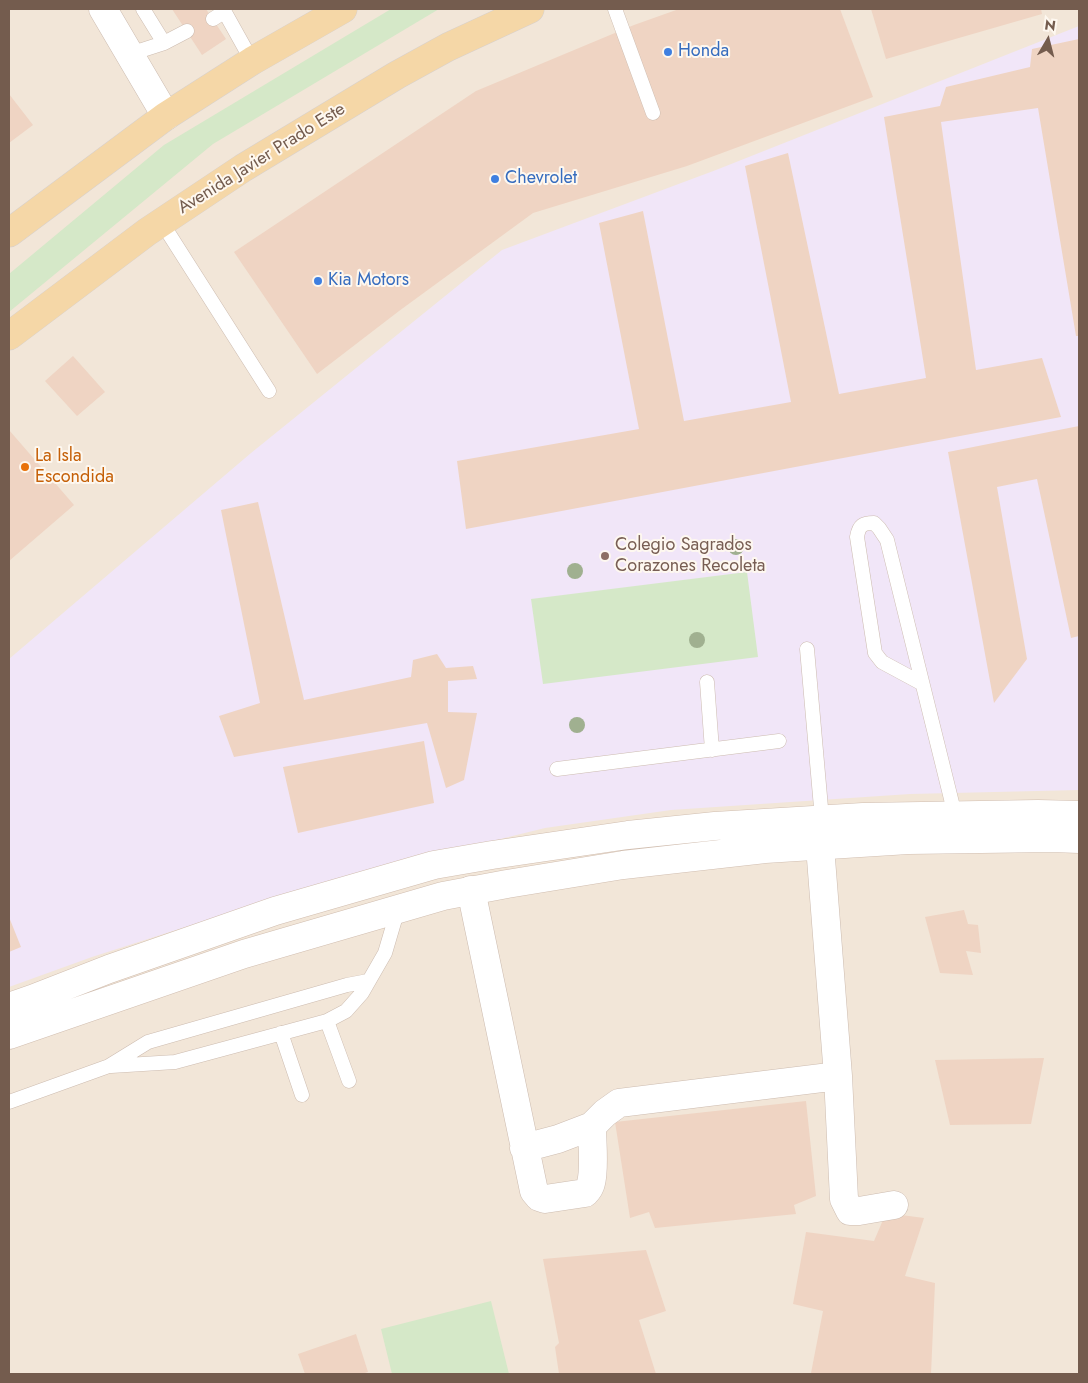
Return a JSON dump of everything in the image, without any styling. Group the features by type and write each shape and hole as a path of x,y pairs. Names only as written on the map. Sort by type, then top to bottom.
{"main road":[{"path":"103,9 166,116"},
{"path":"9,233 166,116 252,61 343,9"},
{"name":"Avenida Javier Prado Este","path":"9,336 162,223 243,168 397,75 448,47 530,9"},
{"path":"9,1035 244,954 442,896 471,890 623,865 765,849 821,832 955,815 1079,814"},
{"path":"9,1007 109,969 276,911 434,865 492,855 628,835 716,826 821,832 908,840 1079,839"},
{"path":"821,832 838,1076 844,1199 850,1211 894,1205"},
{"path":"471,890 524,1148 534,1191 538,1196 545,1199 585,1193 589,1189 592,1183 592,1126"},
{"path":"524,1148 558,1139 592,1126 605,1113 619,1104 838,1076"}],"lane":[{"path":"143,9 164,43"},
{"path":"615,9 653,113"},
{"path":"220,13 252,61"},
{"path":"130,54 164,43 187,32"},
{"path":"162,223 269,391"},
{"path":"921,683 882,662 875,653 856,537 858,529 862,525 874,523 880,528 886,540 955,815"},
{"path":"807,649 821,832"},
{"path":"707,682 712,750"},
{"path":"557,769 780,741"},
{"path":"109,1066 174,1062 327,1021 346,1011 362,993 385,952 398,909"},
{"path":"9,1102 109,1066 148,1042 347,985 368,981"},
{"path":"327,1021 349,1081"},
{"path":"281,1033 302,1095"}],"shaded area":[{"path":"9,9 1079,9 1079,1374 9,1374"},
{"name":"Colegio Sagrados Corazones Recoleta","path":"1079,26 1079,790 910,794 671,810 545,828 322,883 92,957 9,987 9,659 251,453 502,250 716,170"}],"green space":[{"path":"391,9 439,9 213,144 9,312 9,274 164,145"},
{"path":"747,572 758,657 543,684 531,599"},
{"path":"491,1301 509,1374 392,1374 381,1329"}],"building":[{"path":"172,9 206,9 226,39 202,55"},
{"path":"679,9 840,9 873,97 687,166 533,213 399,311 317,374 234,252 476,91 634,25"},
{"path":"871,9 1041,9 1042,14 886,59"},
{"path":"1079,39 1079,336 1076,336 1038,108 941,122 976,370 1042,358 1061,417 466,529 457,461 639,429 599,223 643,211 684,421 791,402 745,166 788,153 839,394 926,378 884,117 940,106 946,87 1030,67 1032,49"},
{"path":"9,94 33,125 9,143"},
{"path":"73,356 105,392 77,416 45,381"},
{"path":"1079,426 1079,636 1071,638 1037,479 997,487 1027,659 994,703 948,452"},
{"name":"La Isla Escondida","path":"9,430 74,505 9,561"},
{"path":"258,502 304,700 411,677 413,660 437,654 446,668 473,666 477,679 448,681 448,712 477,713 464,780 446,788 427,723 234,757 219,716 260,703 221,510"},
{"path":"424,741 434,803 298,833 283,767"},
{"path":"964,910 968,924 978,925 981,953 966,951 973,975 940,973 925,917"},
{"path":"9,917 21,947 9,952"},
{"path":"1044,1058 1031,1124 950,1125 935,1060"},
{"path":"806,1101 816,1196 794,1205 796,1214 655,1228 649,1212 630,1218 615,1122"},
{"path":"886,1213 924,1218 905,1276 935,1283 931,1374 811,1373 823,1311 793,1304 806,1232 874,1241"},
{"path":"646,1250 666,1311 639,1320 656,1374 559,1374 555,1347 559,1343 543,1259"},
{"path":"356,1334 368,1372 362,1374 305,1374 298,1354"}],"place":[{"name":"Honda","path":"668,52"},
{"name":"Chevrolet","path":"495,179"},
{"name":"Kia Motors","path":"318,281"},
{"name":"La Isla Escondida","path":"25,467"},
{"name":"Colegio Sagrados Corazones Recoleta","path":"605,556"}]}
